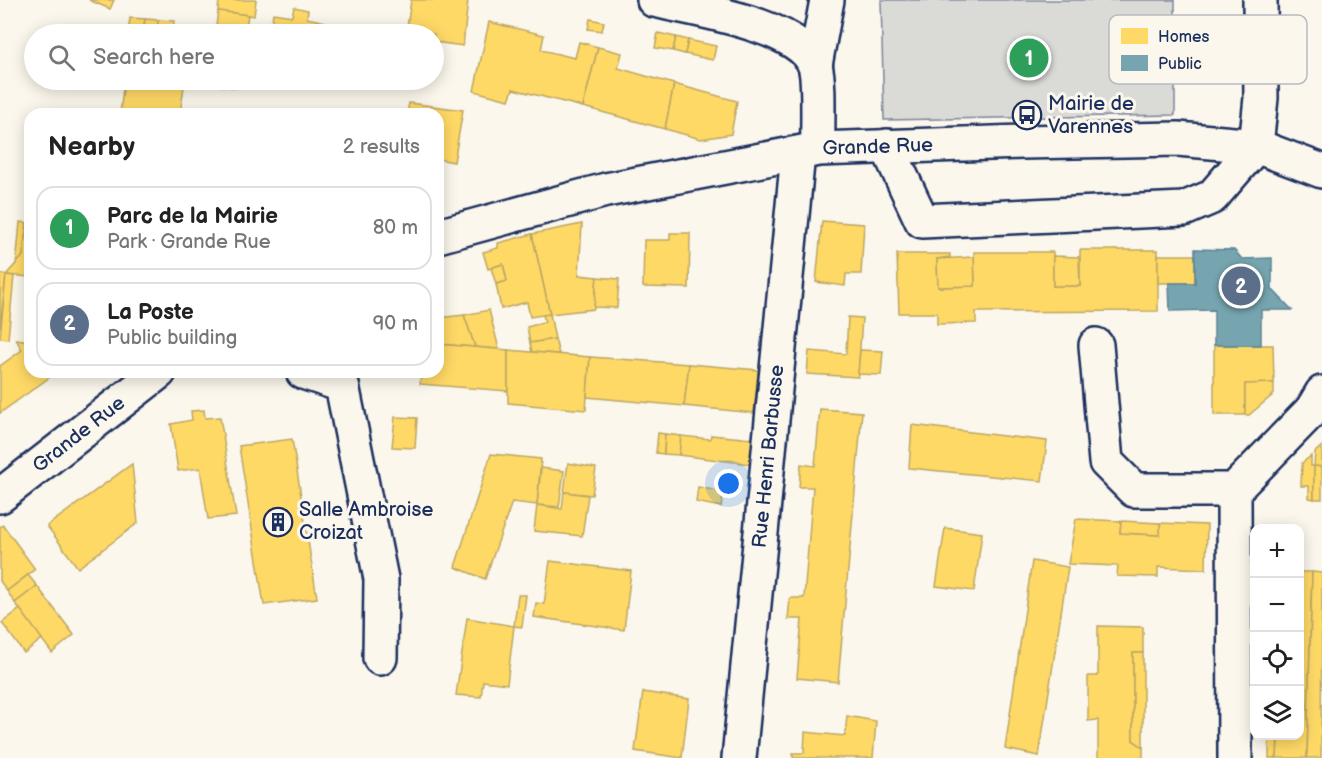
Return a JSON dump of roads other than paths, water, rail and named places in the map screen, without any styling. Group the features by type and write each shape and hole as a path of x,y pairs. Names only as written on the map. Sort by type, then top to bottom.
{"street":[{"path":"654,0 760,25 792,39 815,65"},
{"name":"Rue Henri Barbusse","path":"739,758 808,151 815,65 827,0"},
{"path":"1260,0 1260,15"},
{"path":"886,147 922,221 1184,209 1212,197 1256,146 1261,84"},
{"name":"Grande Rue","path":"444,234 606,190 808,151 1178,140 1256,146 1322,171"},
{"path":"1096,345 1106,462 1134,490 1234,490"},
{"name":"Grande Rue","path":"0,496 151,378"},
{"path":"321,378 342,385 381,579 380,658"},
{"path":"1235,758 1234,490 1312,410 1322,393"}],"place":[{"name":"Parc de la Mairie","path":"1029,58"},
{"name":"Mairie de Varennes","path":"1027,115"},
{"name":"La Poste","path":"1241,286"},
{"name":"Salle Ambroise Croizat","path":"278,522"}]}
